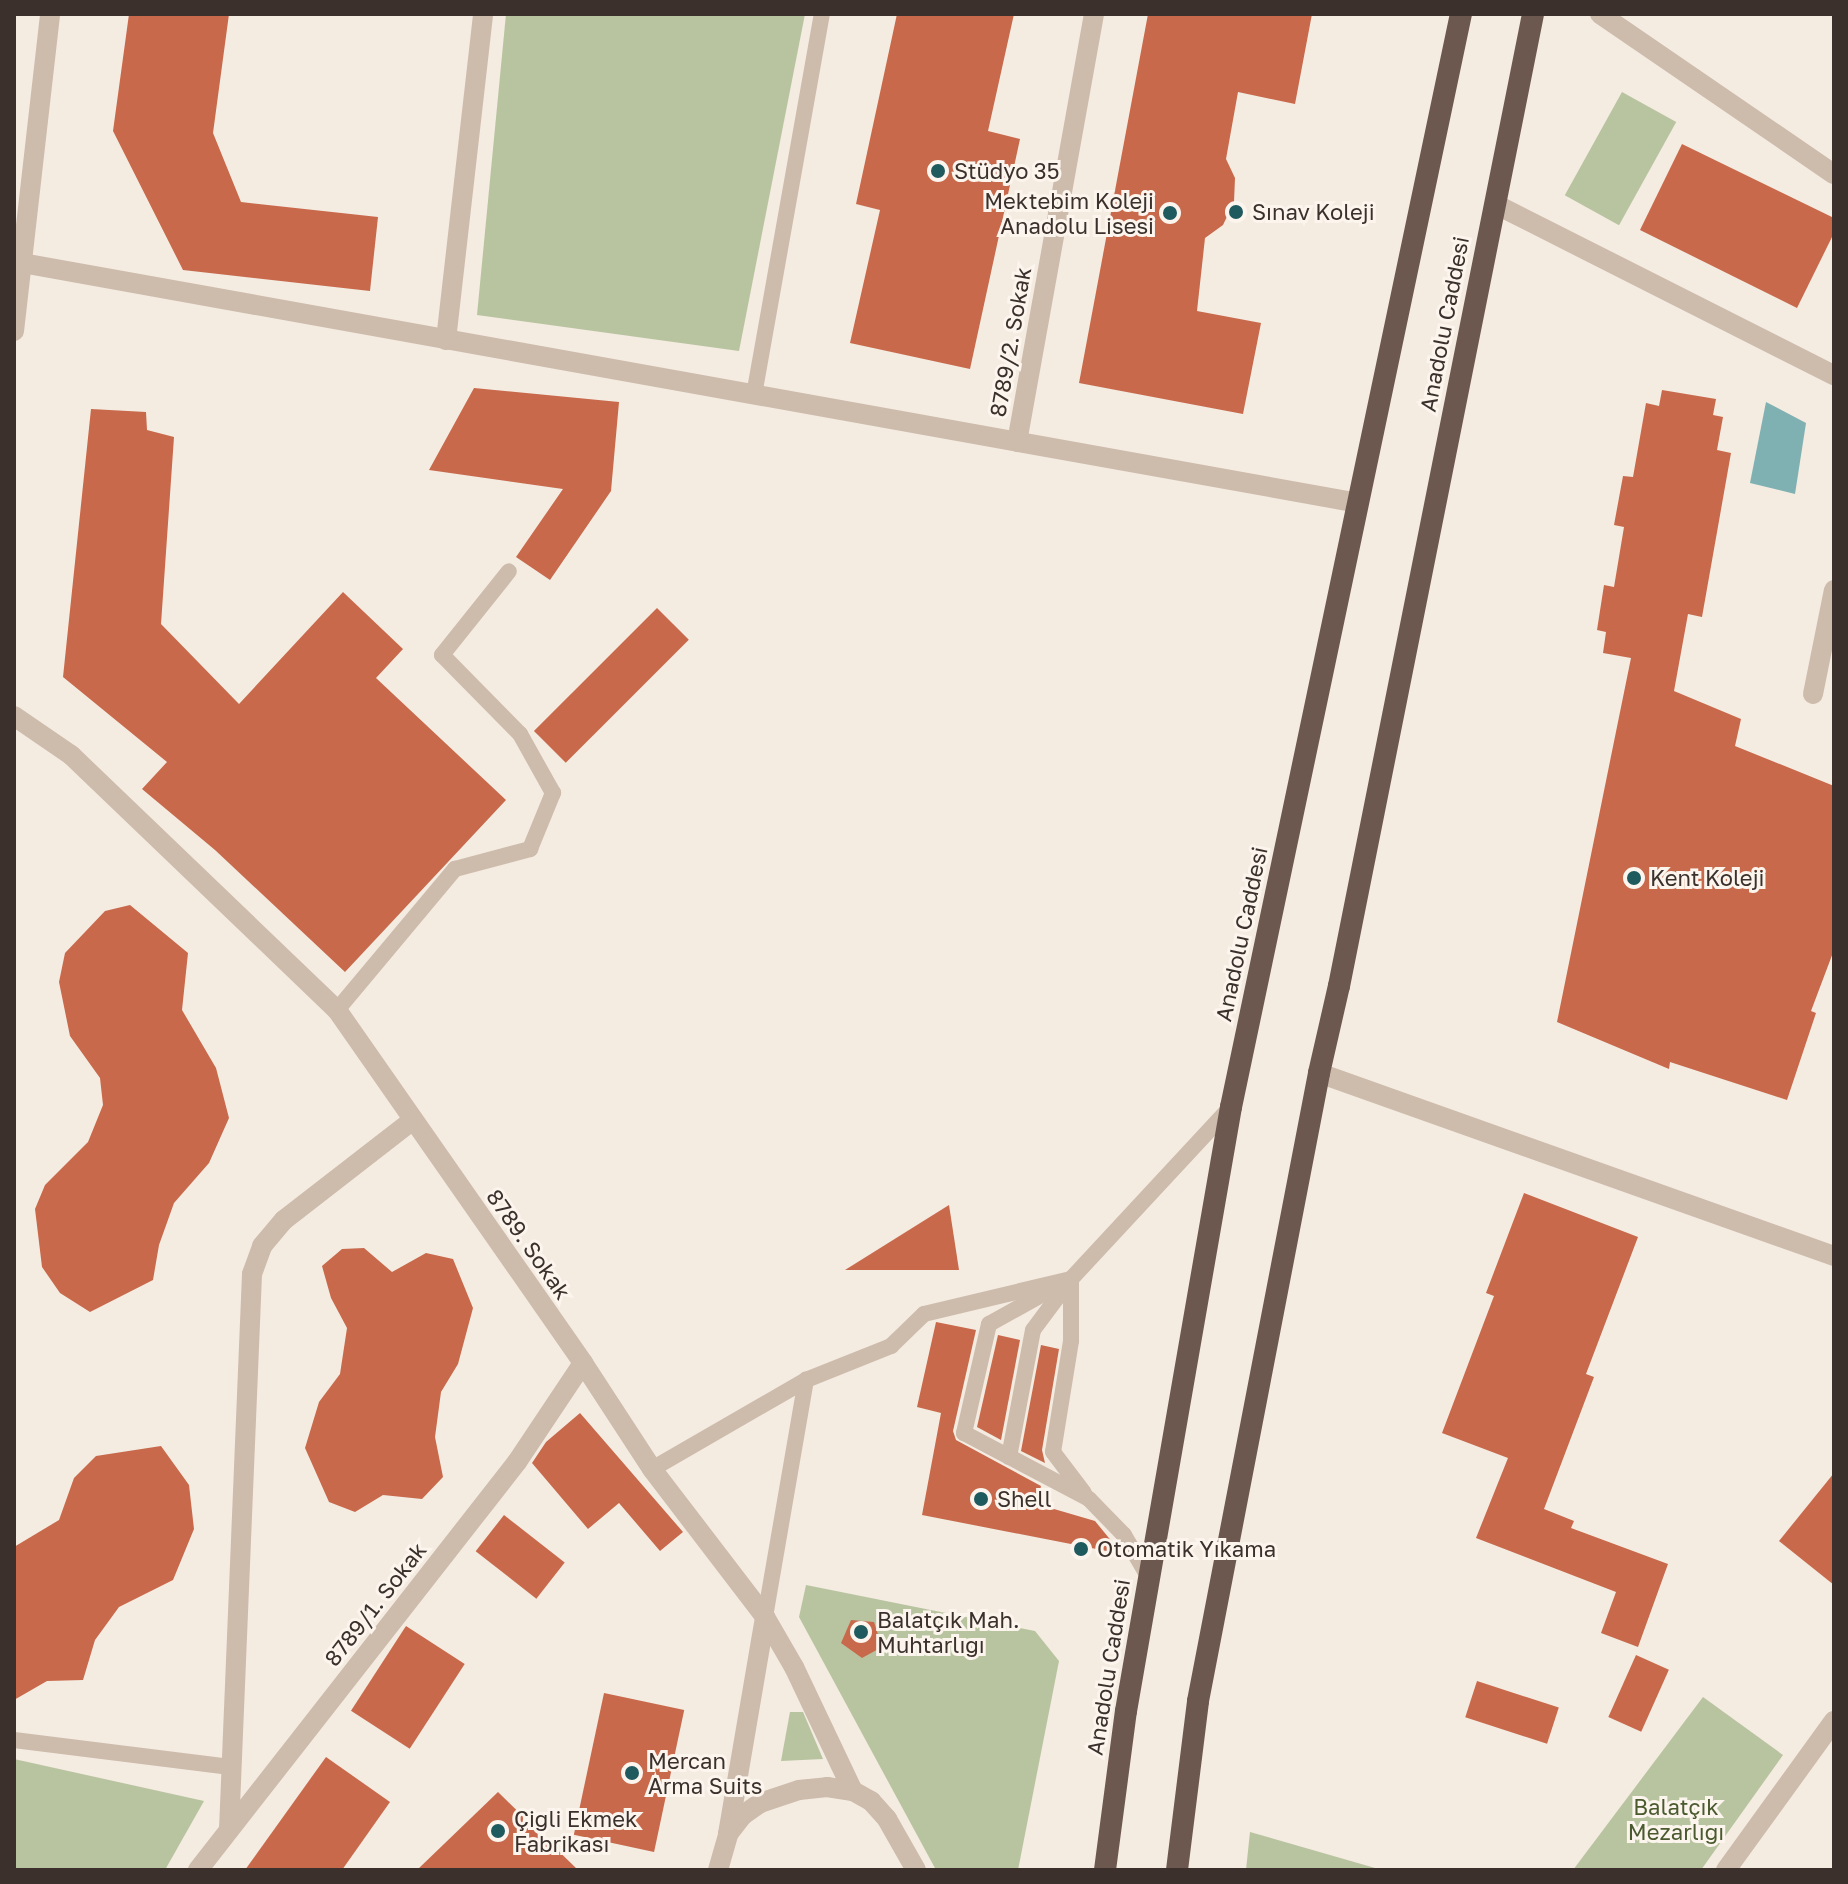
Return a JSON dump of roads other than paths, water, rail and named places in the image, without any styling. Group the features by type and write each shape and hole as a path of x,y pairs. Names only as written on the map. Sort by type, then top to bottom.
{"highway":[{"name":"Anadolu Caddesi","path":"1105,1870 1126,1711 1231,1107 1461,14"},
{"name":"Anadolu Caddesi","path":"1177,1870 1198,1701 1319,1073 1533,14"}],"street":[{"path":"14,331 50,14"},
{"path":"446,340 483,14"},
{"name":"8789/2. Sokak","path":"1017,442 1094,14"},
{"path":"1600,14 1834,174"},
{"path":"1495,204 1834,375"},
{"path":"22,263 1358,503"},
{"path":"1813,694 1834,590"},
{"name":"8789. Sokak","path":"14,716 71,755 337,1010 583,1363 652,1469 765,1617 794,1667 853,1791 871,1801 887,1819 916,1870"},
{"path":"1319,1073 1834,1256"},
{"path":"229,1830 252,1274 262,1246 284,1220 413,1120"},
{"name":"8789/1. Sokak","path":"198,1870 517,1462 583,1363"},
{"path":"718,1870 728,1834 765,1617"},
{"path":"1726,1870 1834,1721"},
{"path":"728,1834 743,1815 776,1796 827,1787 853,1791"}],"lane":[{"path":"754,395 822,14"},
{"path":"337,1010 455,869 530,849 553,793 520,734 442,655 509,571"},
{"path":"1009,1457 1033,1330 1071,1279 1231,1107"},
{"path":"652,1469 806,1380 891,1346 924,1314 1071,1279"},
{"path":"1071,1279 989,1324 964,1433 1089,1499"},
{"path":"1071,1279 1071,1341 1053,1452 1089,1499 1124,1535 1149,1578"},
{"path":"765,1617 806,1380"},
{"path":"14,1740 232,1767"}],"water":[{"path":"1766,402 1806,423 1795,494 1750,483"}],"place":[{"name":"Stüdyo 35","path":"938,171"},
{"name":"Sınav Koleji","path":"1236,212"},
{"name":"Mektebim Koleji Anadolu Lisesi","path":"1170,213"},
{"name":"Kent Koleji","path":"1634,878"},
{"name":"Shell","path":"981,1499"},
{"name":"Otomatik Yıkama","path":"1081,1549"},
{"name":"Balatçık Mah. Muhtarlığı","path":"861,1632"},
{"name":"Mercan Arma Suits","path":"632,1773"},
{"name":"Çiğli Ekmek Fabrikası","path":"498,1831"}],"park label":[{"name":"Balatçık Mezarlığı","path":"1676,1818"}]}
